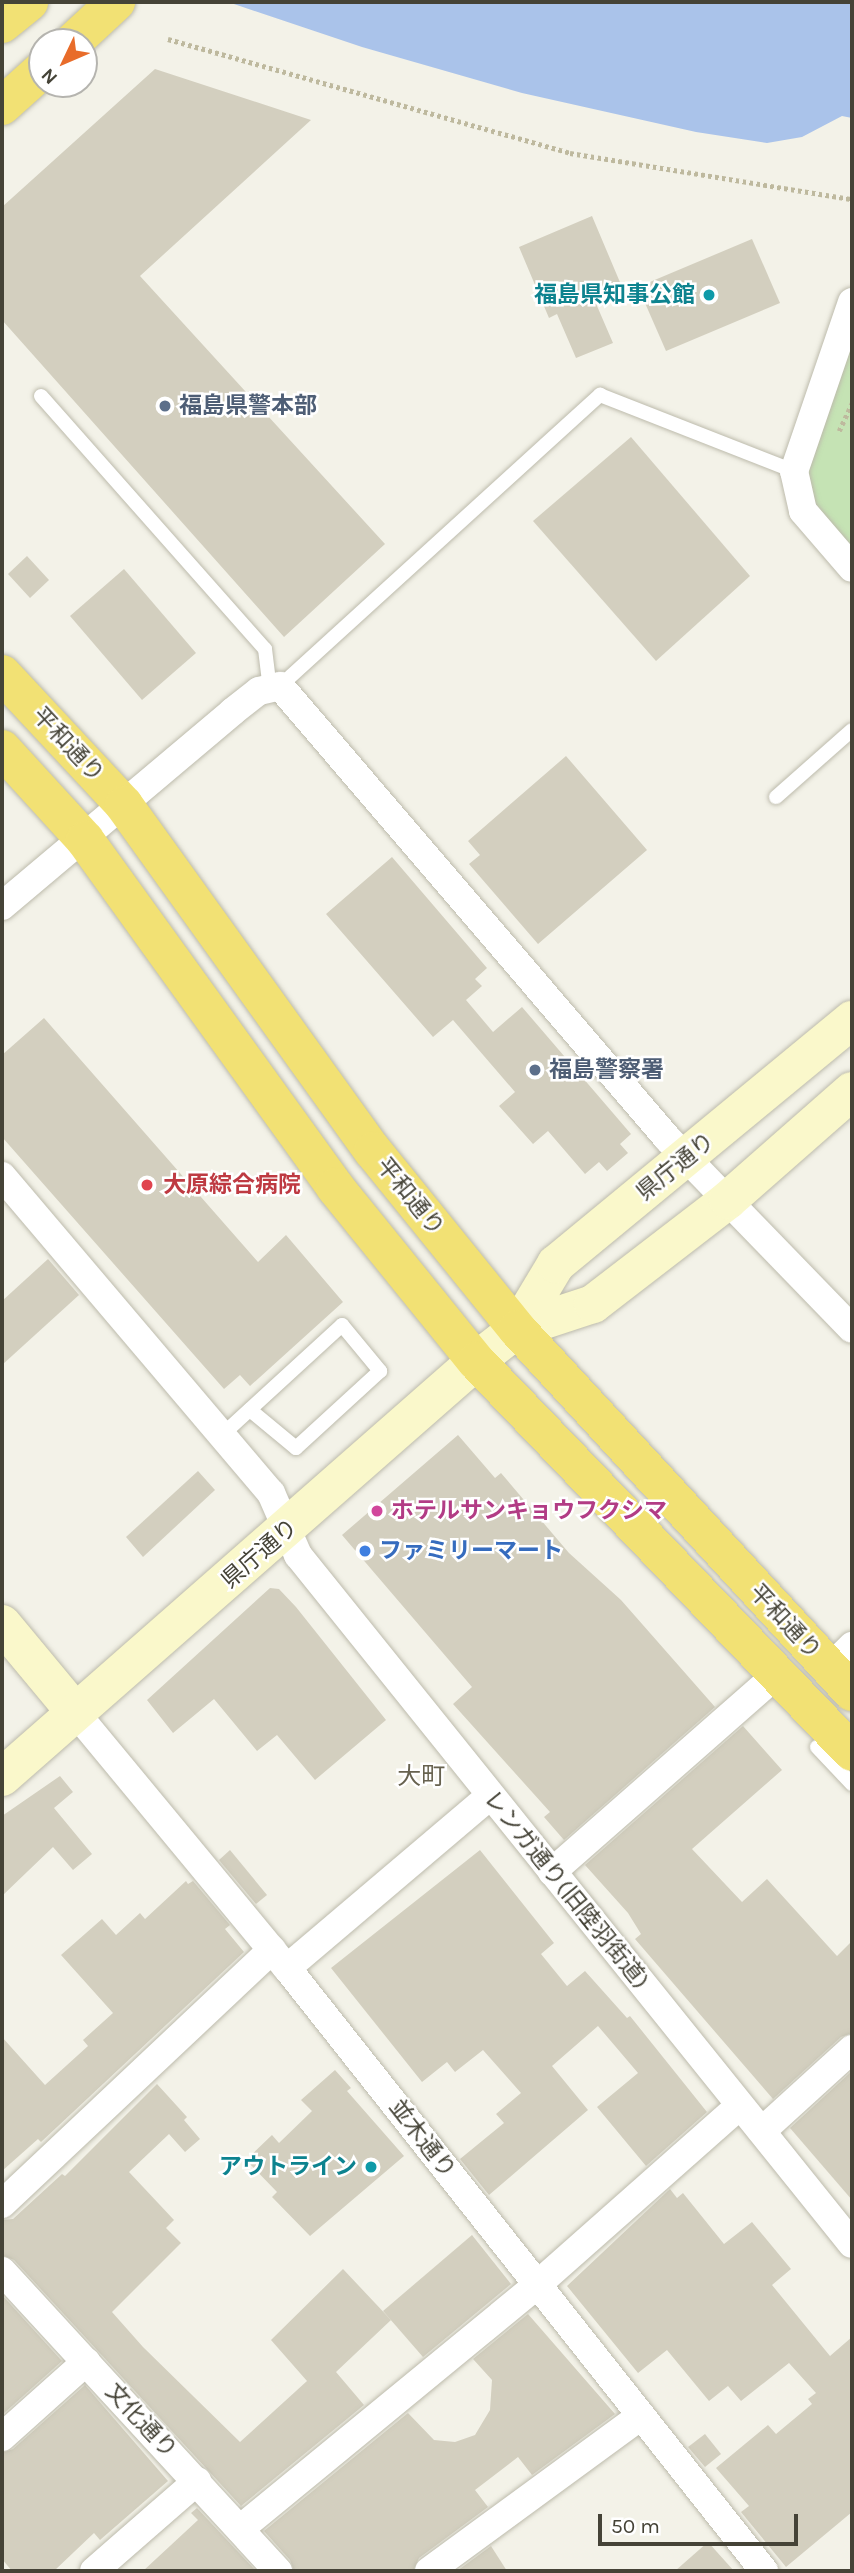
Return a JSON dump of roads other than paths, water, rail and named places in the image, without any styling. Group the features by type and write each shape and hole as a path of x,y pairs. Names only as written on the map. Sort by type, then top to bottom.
{"highway":[{"path":"2,24 29,2"},
{"path":"2,106 28,83"},
{"name":"平和通り","path":"2,674 124,805 373,1150 517,1329 844,1669"},
{"name":"平和通り","path":"2,749 85,839 335,1187 476,1361 775,1676 834,1749"}],"main road":[{"name":"県庁通り","path":"517,1329 556,1264 687,1159 852,1020"},
{"name":"県庁通り","path":"2,1777 288,1531 476,1361 517,1329 593,1304 728,1200 852,1091"},
{"path":"2,1624 75,1712"}],"street":[{"path":"852,302 794,471 803,511 852,568"},
{"path":"2,906 85,839 232,712 275,686 687,1159 852,1329"},
{"name":"レンガ通り(旧陸羽街道)","path":"2,1177 271,1493 298,1555 852,2244"},
{"path":"552,1872 775,1676"},
{"name":"並木通り","path":"75,1712 280,1959 764,2571"},
{"path":"2,2204 280,1959 490,1796"},
{"path":"762,2132 852,2049"},
{"path":"240,2529 537,2285 739,2106"},
{"name":"文化通り","path":"2,2271 278,2571"},
{"path":"2,2438 86,2362"},
{"path":"429,2571 641,2416"},
{"path":"94,2571 197,2481"}],"lane":[{"path":"41,396 265,649 275,686 600,395 794,471"},
{"path":"776,797 852,730"},
{"path":"222,1435 342,1325 380,1371 296,1448 250,1410"},
{"path":"834,1749 852,1784"}],"water":[{"path":"228,2 852,2 852,118 842,116 802,137 767,143 696,132 522,93 362,47"}],"place":[{"name":"福島県知事公館","path":"709,295"},
{"name":"福島県警本部","path":"165,406"},
{"name":"福島警察署","path":"535,1070"},
{"name":"大原綜合病院","path":"147,1185"},
{"name":"ホテルサンキョウフクシマ","path":"377,1511"},
{"name":"ファミリーマート","path":"365,1551"},
{"name":"アウトライン","path":"371,2167"}],"district":[{"name":"大町","path":"421,1777"}]}
